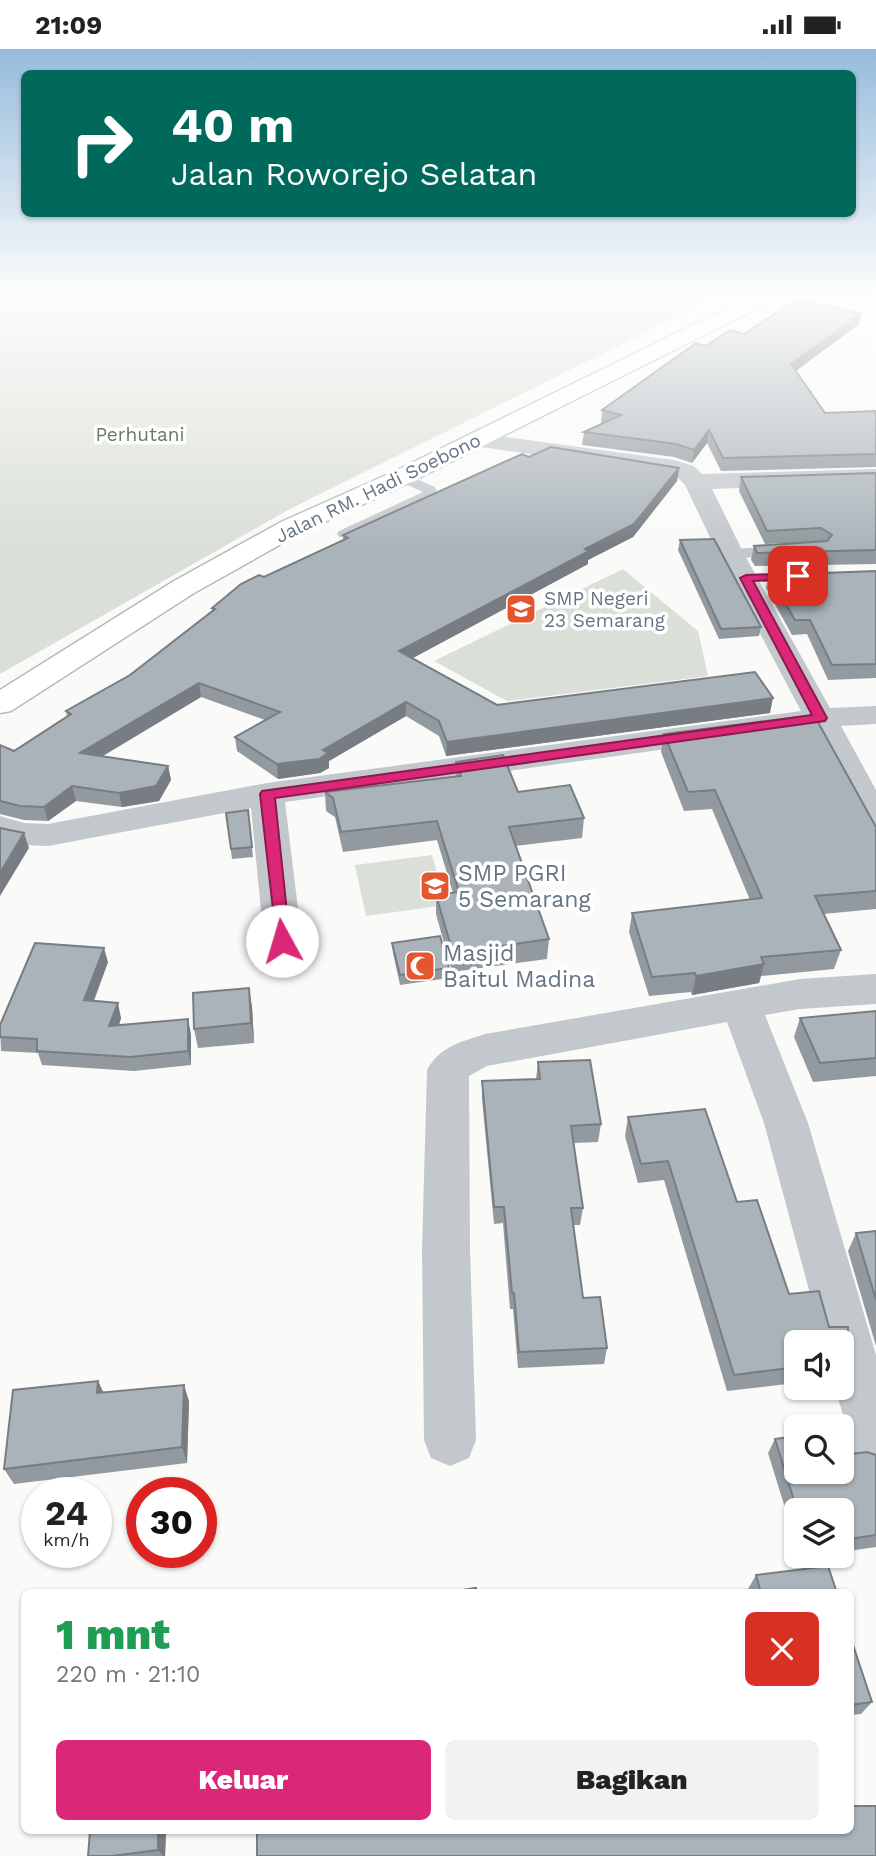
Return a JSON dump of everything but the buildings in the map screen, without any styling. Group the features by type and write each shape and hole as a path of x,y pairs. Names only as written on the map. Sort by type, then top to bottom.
{"main road":[{"name":"Jalan RM. Hadi Soebono","path":"0,704 196,581 290,528 402,477 599,379"}],"street":[{"path":"477,440 674,467 685,471 696,482 731,554 876,821"},
{"path":"696,482 875,478"},
{"path":"746,578 785,577"},
{"path":"0,827 22,834 48,835 267,794 820,718 876,715"},
{"path":"267,794 282,941"},
{"path":"450,1440 446,1249 448,1070 464,1057 485,1050 800,994 876,989"},
{"path":"741,1005 786,1123 876,1444"}],"lane":[{"path":"345,534 431,493 430,489 402,477"},
{"path":"731,554 806,550"}],"green space":[{"name":"Perhutani","path":"0,379 551,379 288,510 0,674"},
{"path":"623,569 698,631 708,676 507,701 434,661"},
{"path":"432,855 446,905 366,916 355,865"}],"place":[{"name":"SMP Negeri 23 Semarang","path":"521,609"},
{"name":"SMP PGRI 5 Semarang","path":"435,886"},
{"name":"Masjid Baitul Madina","path":"420,966"}],"route":[{"path":"282,941 267,794 820,718 746,578 798,576"}]}
